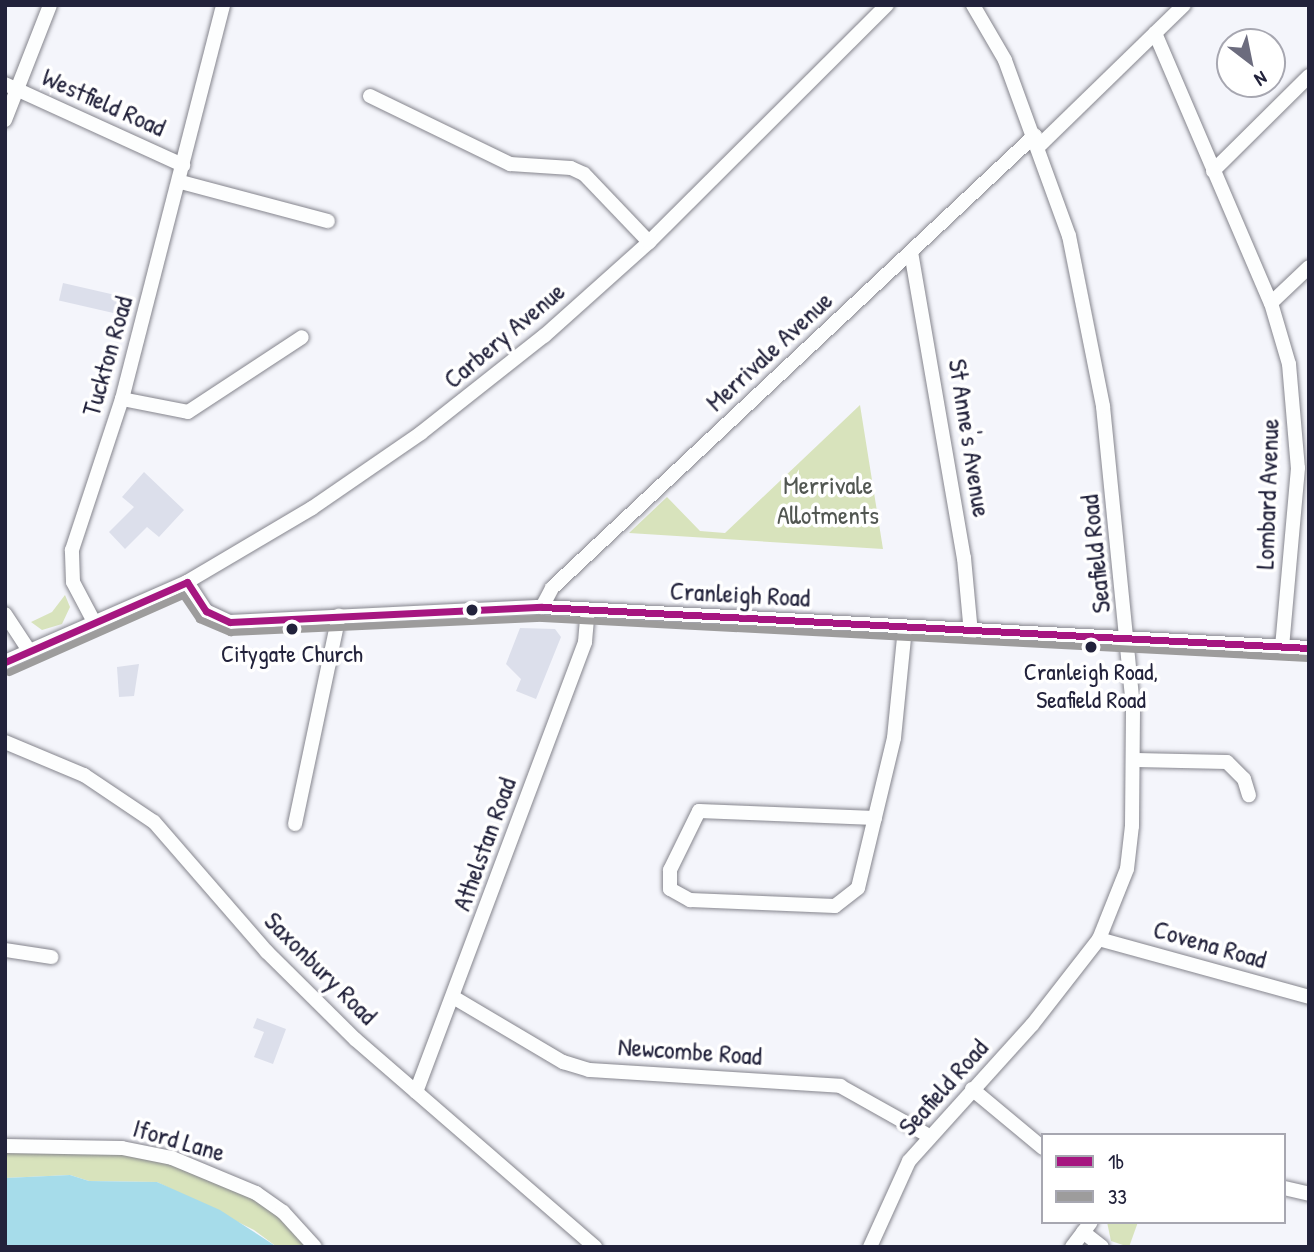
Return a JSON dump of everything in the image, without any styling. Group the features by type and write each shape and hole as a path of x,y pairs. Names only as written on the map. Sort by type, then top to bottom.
{"street":[{"path":"5,120 10,87 49,9 33,5"},
{"name":"Tuckton Road","path":"93,620 70,565 122,399 181,182 223,5"},
{"name":"Carbery Avenue","path":"93,620 187,582 312,508 421,433 544,336 649,242 887,5"},
{"name":"Seafield Road","path":"870,1247 888,1200 929,1136 1032,1026 1099,939 1127,869 1136,761 1128,642 1103,407 1069,236 1037,140 1005,60 973,5"},
{"name":"Merrivale Avenue","path":"542,607 552,588 911,252 1184,5"},
{"name":"Lombard Avenue","path":"1155,33 1271,303 1297,416 1282,647"},
{"path":"1213,171 1309,76"},
{"name":"Westfield Road","path":"10,87 183,165"},
{"path":"370,96 510,164 572,168 584,174 649,242"},
{"path":"181,182 328,221"},
{"name":"St Anne's Avenue","path":"911,252 962,544 971,634"},
{"path":"1271,303 1309,267"},
{"path":"122,399 188,412 302,337"},
{"name":"Cranleigh Road","path":"187,582 206,611 230,622 542,607 971,634 1309,648"},
{"name":"Athelstan Road","path":"416,1092 585,642 588,610"},
{"path":"5,614 28,649"},
{"path":"295,824 339,616"},
{"path":"5,662 93,620"},
{"path":"874,818 714,807 699,811 670,870 670,890 690,900 835,906 858,888 894,738 905,628"},
{"name":"Saxonbury Road","path":"5,742 84,775 154,822 267,952 416,1092 595,1247"},
{"path":"1136,761 1227,762 1244,779 1249,795"},
{"name":"Covena Road","path":"1099,939 1309,997"},
{"path":"5,950 51,957"},
{"name":"Newcombe Road","path":"453,997 576,1066 840,1086 929,1136"},
{"path":"972,1089 1041,1147"},
{"name":"Iford Lane","path":"5,1146 122,1148 172,1158 256,1193 283,1212 315,1247"},
{"path":"1286,1188 1309,1194"},
{"path":"1072,1247 1087,1227 1102,1247"}],"green space":[{"name":"Merrivale Allotments","path":"860,405 883,549 629,533 667,497 700,531 725,533"},
{"path":"65,595 70,607 62,624 42,630 31,622 52,612"},
{"path":"5,1146 122,1148 256,1193 315,1247 277,1247 254,1230 157,1182 89,1181 70,1175 5,1178"},
{"path":"1107,1224 1137,1224 1129,1247 1111,1241"}],"water":[{"path":"70,1175 89,1181 157,1182 220,1210 277,1247 5,1247 5,1178"}],"building":[{"path":"63,283 119,296 114,313 59,301"},
{"path":"144,472 184,510 159,537 147,527 125,549 109,532 134,507 122,497"},
{"path":"520,628 555,629 561,637 536,699 516,691 521,679 506,664"},
{"path":"139,664 134,696 119,697 117,667"},
{"path":"257,1018 286,1029 273,1064 254,1057 264,1032 253,1028"}],"transit line":[{"name":"1b","path":"187,582 206,611 230,622 542,607 1309,648"},
{"name":"1b","path":"5,662 187,582"},
{"name":"33","path":"9,672 183,595 199,619 230,632 542,618 1308,658"}],"place":[{"name":"Citygate Church","path":"292,629"},
{"name":"Cranleigh Road, Seafield Road","path":"1091,647"}]}
